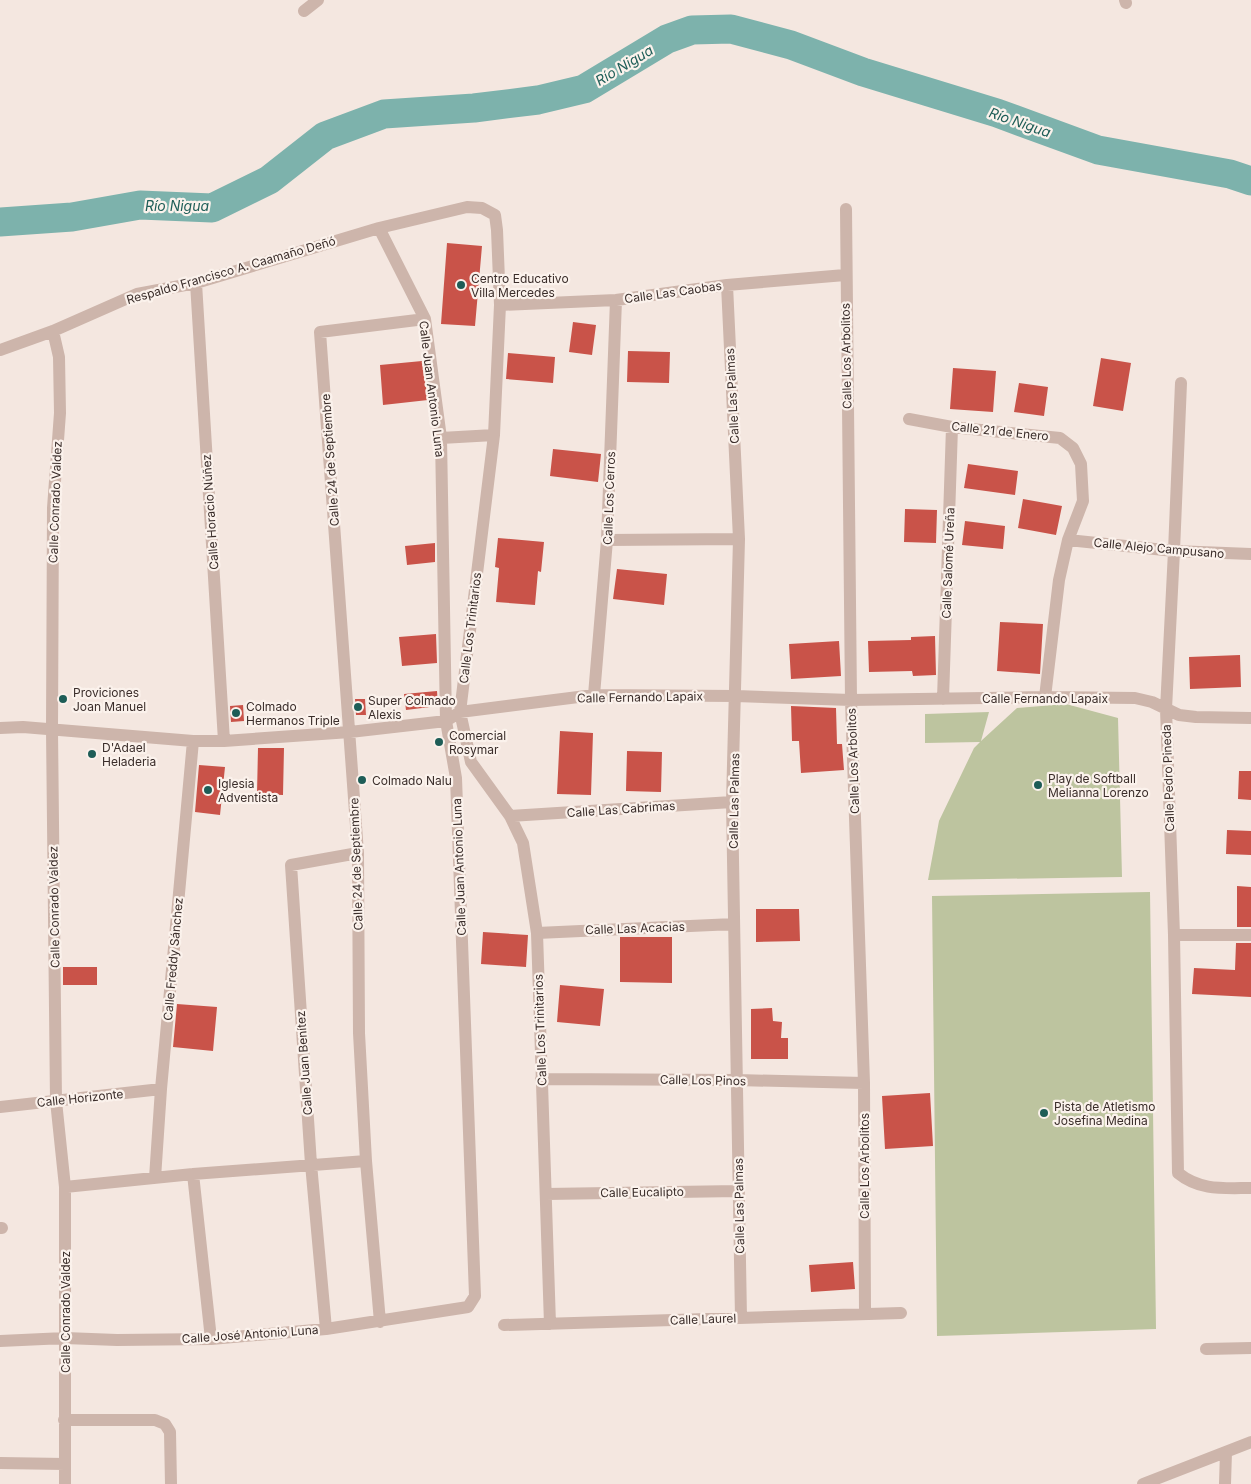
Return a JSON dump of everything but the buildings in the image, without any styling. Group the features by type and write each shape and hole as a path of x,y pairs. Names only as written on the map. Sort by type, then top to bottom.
{"street":[{"path":"304,11 318,0"},
{"name":"Respaldo Francisco A. Caamaño Deñó","path":"0,350 53,330 137,294 196,283 380,228 467,207 482,208 494,215"},
{"name":"Calle Los Arbolitos","path":"846,209 845,276 851,700 864,1084 865,1314"},
{"name":"Calle Los Trinitarios","path":"494,215 497,230 500,305 494,435 460,712 471,762 510,816 523,843 536,933 550,1324"},
{"name":"Calle Juan Antonio Luna","path":"380,228 425,319 441,438 446,721 456,778 475,1296 468,1307"},
{"name":"Calle Las Caobas","path":"500,305 616,300 727,285 845,276"},
{"name":"Calle Horacio Núñez","path":"196,283 224,741"},
{"name":"Calle Las Palmas","path":"727,285 739,539 732,802 738,1191 742,1318"},
{"name":"Calle Los Cerros","path":"594,695 608,540 616,300"},
{"name":"Calle 24 de Septiembre","path":"380,1322 366,1161 359,1033 358,853 320,332 425,319"},
{"name":"Calle Conrado Valdez","path":"53,330 59,357 60,413 53,508 52,730 56,1101 65,1187 65,1484"},
{"name":"Calle Pedro Pineda","path":"1180,383 1166,708 1174,935 1178,1173 1189,1182 1205,1187 1251,1188"},
{"name":"Calle 21 de Enero","path":"909,418 952,426 1060,438 1073,448 1081,464 1083,501 1068,540 1059,580 1045,697"},
{"name":"Calle Salomé Ureña","path":"943,699 952,426"},
{"path":"441,438 494,435"},
{"path":"608,540 739,539"},
{"name":"Calle Alejo Campusano","path":"1068,540 1174,551 1251,554"},
{"name":"Calle Fernando Lapaix","path":"0,728 23,727 192,741 224,741 350,732 446,721 460,712 594,695 736,696 851,700 1045,697 1134,698 1152,702 1178,715 1251,718"},
{"name":"Calle Freddy Sánchez","path":"155,1178 161,1089 192,741"},
{"name":"Calle Las Cabrimas","path":"510,816 732,802"},
{"name":"Calle Juan Benítez","path":"326,1329 311,1164 291,865 358,853"},
{"name":"Calle Las Acacias","path":"536,933 734,924"},
{"path":"1174,935 1251,935"},
{"name":"Calle Los Pinos","path":"541,1079 736,1080 864,1084"},
{"name":"Calle Horizonte","path":"0,1107 161,1089"},
{"path":"65,1187 193,1174 366,1161"},
{"path":"193,1174 211,1340"},
{"name":"Calle Eucalipto","path":"546,1194 738,1191"},
{"name":"Calle José Antonio Luna","path":"0,1341 65,1338 211,1340 326,1329 468,1307"},
{"name":"Calle Laurel","path":"504,1325 901,1313"},
{"path":"1206,1349 1251,1348"},
{"path":"64,1420 155,1420 165,1424 170,1432 171,1484"},
{"path":"1143,1484 1251,1442"},
{"path":"1225,1484 1226,1452"},
{"path":"0,1463 66,1464"}],"green space":[{"name":"Play de Softball Melianna Lorenzo","path":"1066,704 1118,718 1122,877 928,880 939,821 974,748 980,742 925,743 925,714 989,712 981,741 1017,708"},
{"name":"Pista de Atletismo Josefina Medina","path":"1150,892 1156,1329 937,1336 932,896"}],"waterway":[{"name":"Río Nigua","path":"0,222 72,217 140,205 212,208 269,180 325,136 384,114 474,108 538,100 584,89 667,39 692,30 731,29 791,45 863,72 997,113 1098,150 1230,174 1251,181"}],"place":[{"name":"Centro Educativo Villa Mercedes","path":"461,285"},
{"name":"Proviciones Joan Manuel","path":"63,699"},
{"name":"Super Colmado Alexis","path":"358,707"},
{"name":"Colmado Hermanos Triple","path":"236,713"},
{"name":"Comercial Rosymar","path":"439,742"},
{"name":"D'Adael Heladeria","path":"92,754"},
{"name":"Colmado Nalu","path":"362,780"},
{"name":"Play de Softball Melianna Lorenzo","path":"1038,785"},
{"name":"Iglesia Adventista","path":"208,790"},
{"name":"Pista de Atletismo Josefina Medina","path":"1044,1113"}]}
